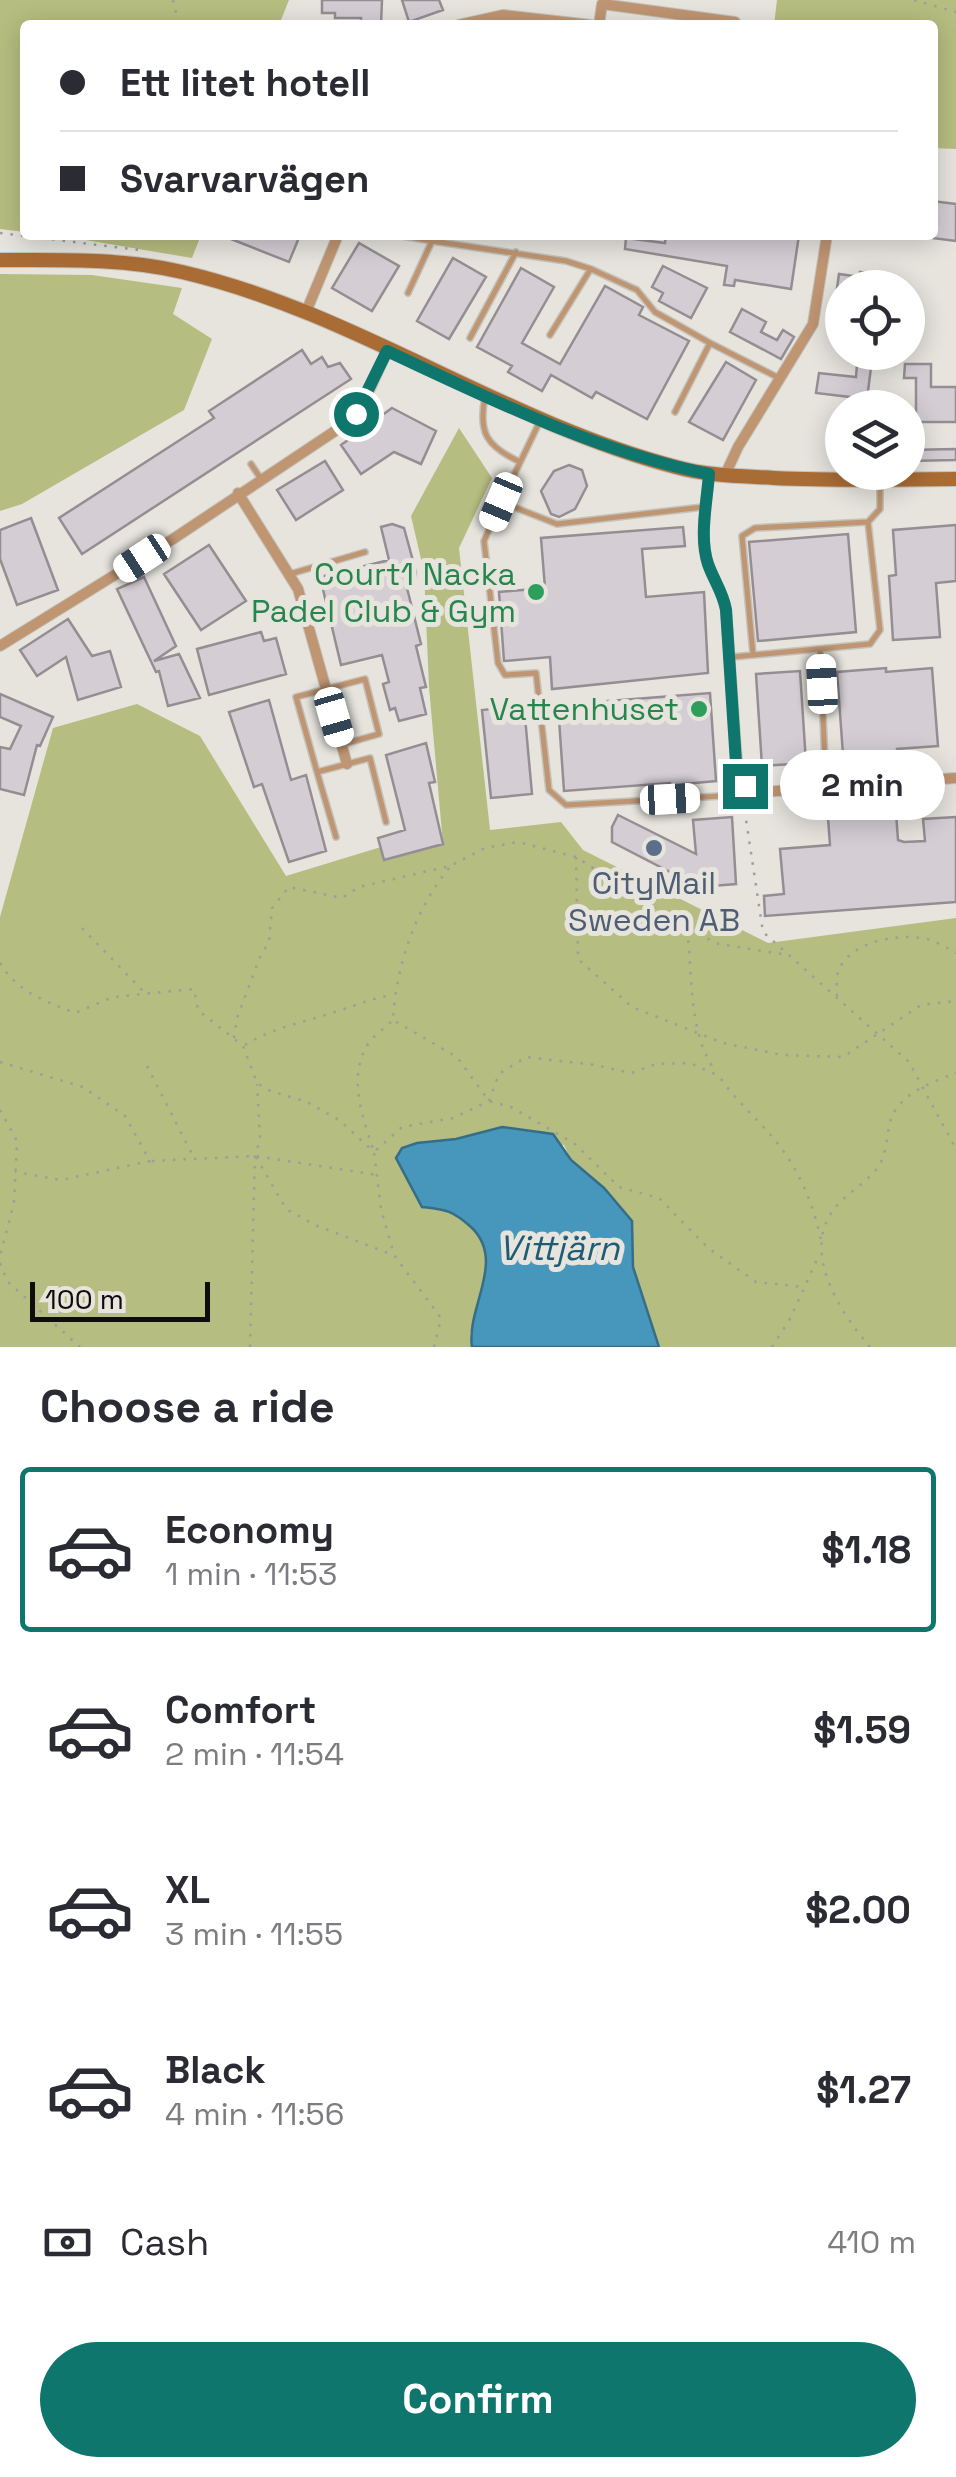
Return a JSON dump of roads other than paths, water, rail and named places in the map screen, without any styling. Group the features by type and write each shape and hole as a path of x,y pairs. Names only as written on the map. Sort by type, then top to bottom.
{"street":[{"path":"597,20 602,4 720,20"},
{"path":"474,20 503,15 549,20"},
{"path":"306,312 336,240"},
{"path":"726,476 738,447 813,324 825,240"},
{"path":"0,260 107,263 178,271 306,312 540,422 612,449 709,474 825,479"},
{"path":"0,646 172,539 349,421 364,402 387,351"},
{"path":"709,474 705,541 708,564 722,590 736,763 745,786 763,792 956,778"},
{"path":"925,479 956,479"},
{"path":"238,493 298,589 347,764"}],"lane":[{"path":"426,240 516,252 591,268 637,290 655,312 779,378"},
{"path":"408,293 432,241"},
{"path":"470,338 516,252"},
{"path":"550,336 591,268"},
{"path":"675,412 710,344"},
{"path":"485,396 482,414 488,440 498,451 518,461"},
{"path":"540,422 518,461 484,541 498,663 505,675 536,674 549,790 566,805 740,796"},
{"path":"251,464 261,479"},
{"path":"753,654 742,536 755,528 868,522 880,509 880,490"},
{"path":"501,502 558,524 652,509 707,506"},
{"path":"729,657 870,644 880,630 868,522"},
{"path":"290,574 365,552"},
{"path":"820,648 826,788"},
{"path":"336,837 296,697 365,679 379,734 342,744"},
{"path":"317,772 370,758 386,822"}],"water":[{"name":"Vittjärn","path":"502,1127 553,1134 571,1160 604,1188 632,1221 633,1267 659,1347 472,1347 474,1316 486,1269 481,1240 454,1214 422,1207 396,1158 402,1148 417,1143 456,1139"}],"place":[{"name":"Court1 Nacka Padel Club & Gym","path":"536,592"},
{"name":"Vattenhuset","path":"699,709"},
{"name":"CityMail Sweden AB","path":"654,848"}]}
